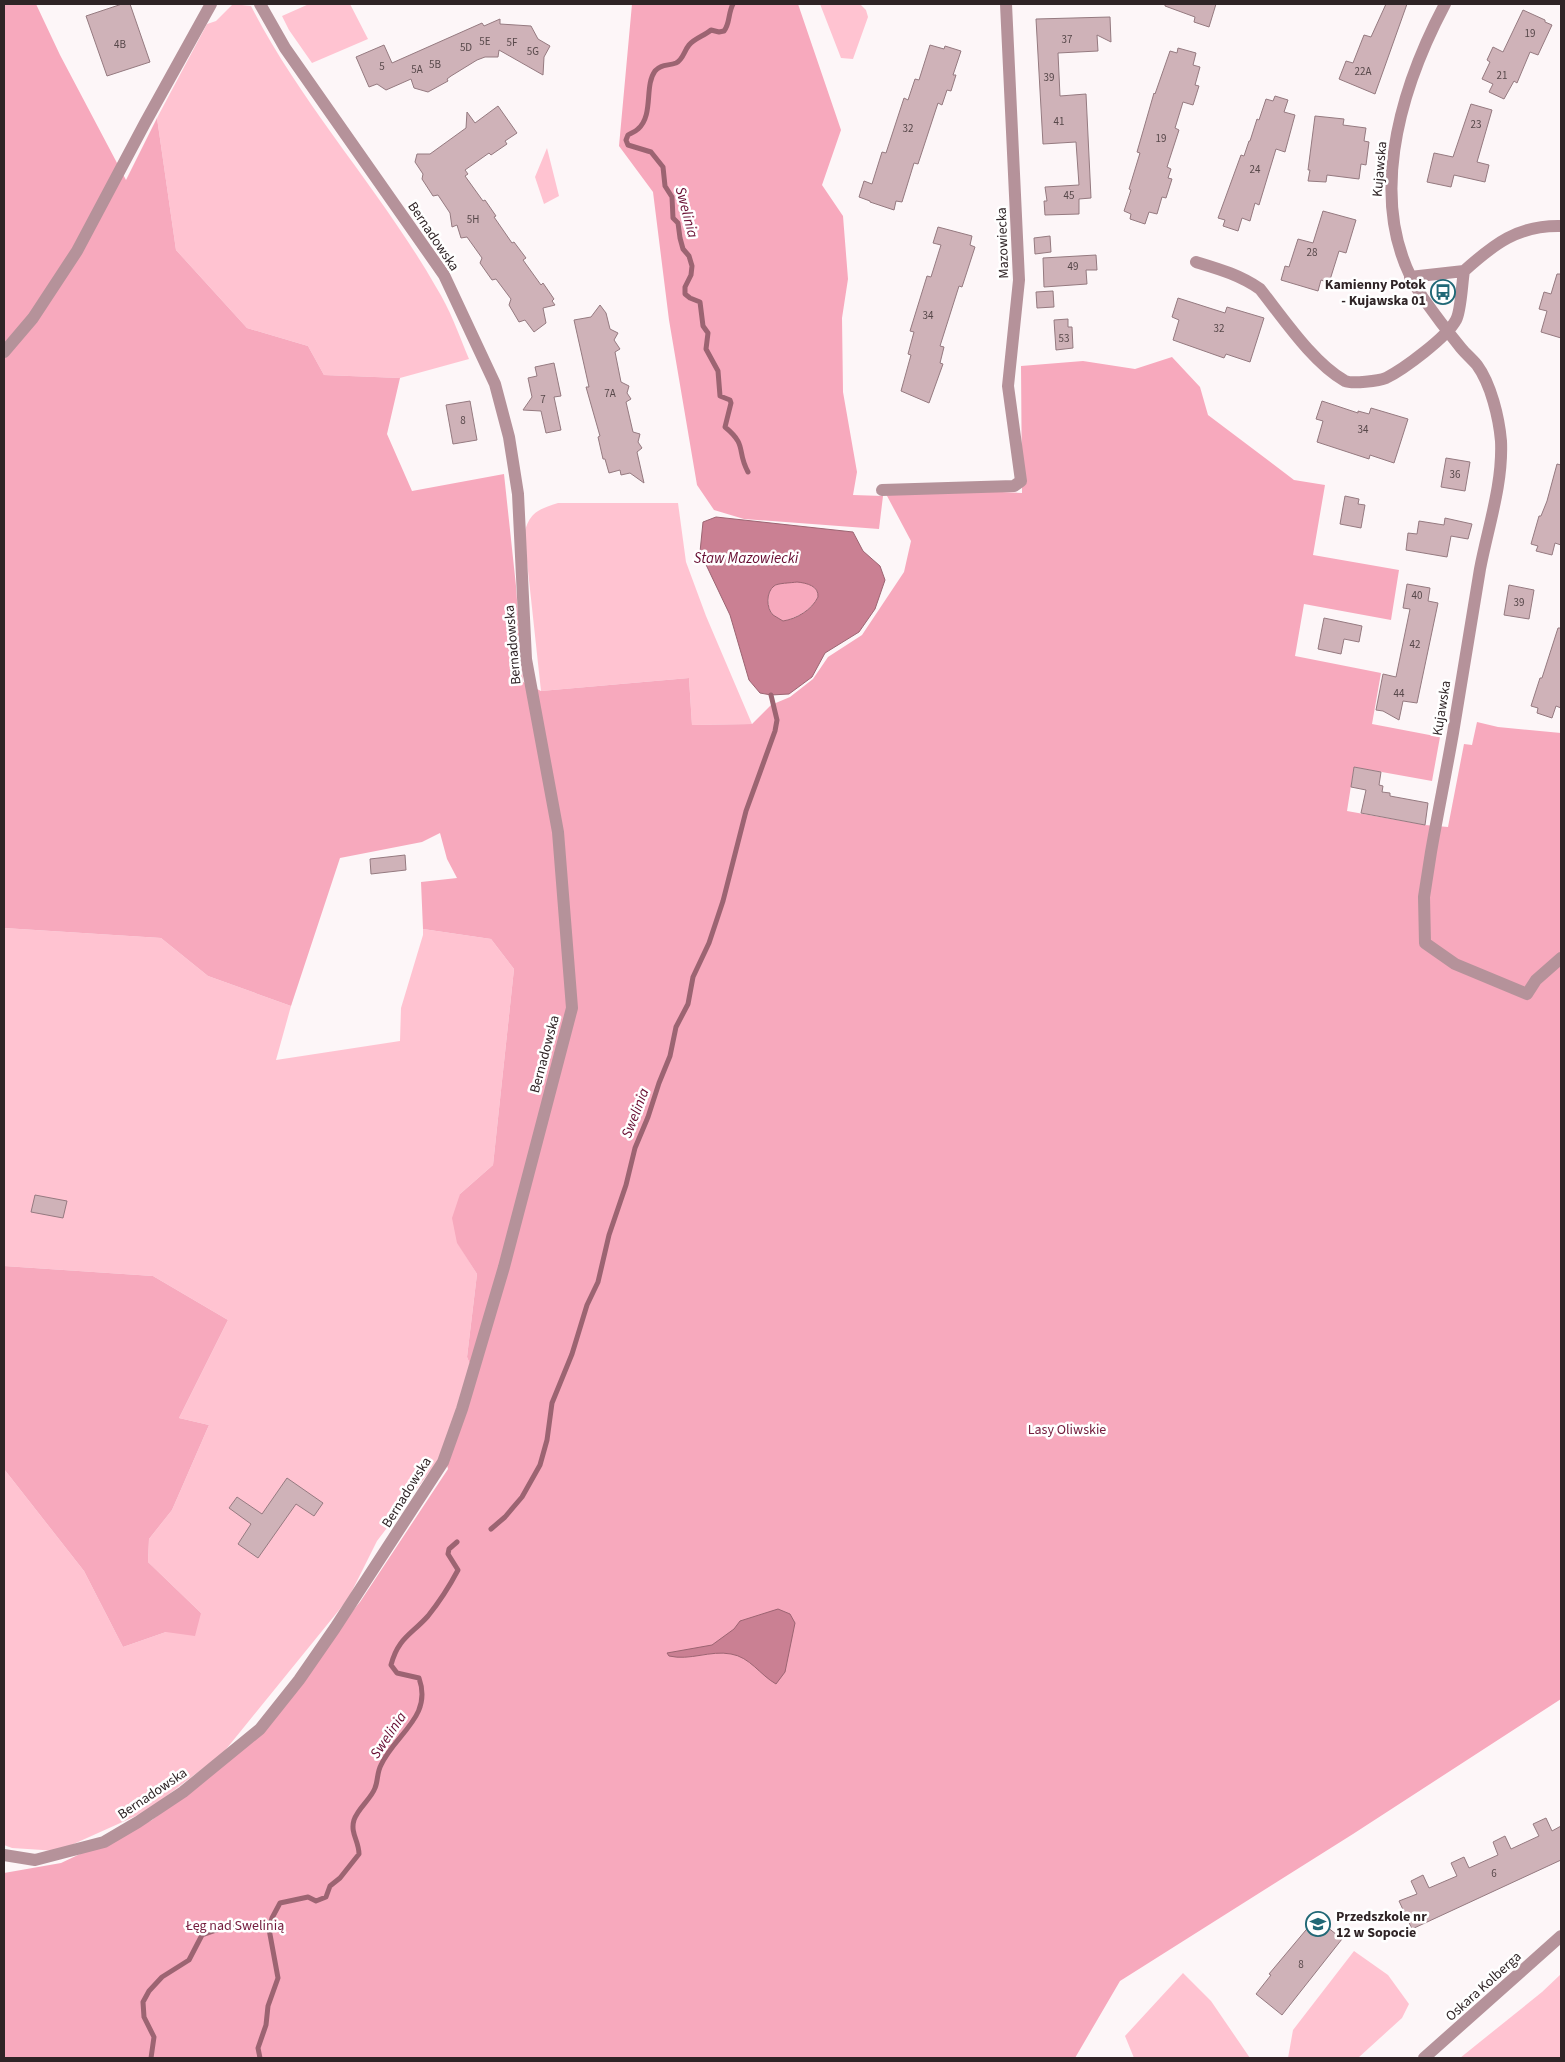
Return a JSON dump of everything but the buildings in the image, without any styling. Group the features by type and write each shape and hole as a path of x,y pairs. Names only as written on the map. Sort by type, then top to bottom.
{"street":[{"path":"4,352 33,318 77,251 144,123 211,4"},
{"name":"Bernadowska","path":"4,1855 35,1860 104,1842 183,1792 260,1729 300,1680 330,1636 443,1462 462,1409 504,1267 572,1008 558,832 526,659 518,494 509,437 495,384 444,275 285,48 260,4"},
{"name":"Mazowiecka","path":"882,490 1014,486 1021,481 1008,386 1019,280 1006,4"},
{"name":"Kujawska","path":"1445,4 1414,72 1402,112 1393,156 1391,209 1399,244 1410,277 1423,298 1478,366 1490,393 1498,417 1502,466 1486,539 1431,852 1424,897 1426,943 1455,964 1527,994 1536,980 1561,958"},
{"path":"1410,277 1464,271 1492,246 1516,232 1561,226"},
{"path":"1196,262 1235,274 1260,289 1319,361 1331,372 1348,382 1385,378 1440,340 1457,320 1464,271"},
{"name":"Oskara Kolberga","path":"1424,2058 1561,1936"}],"shaded area":[{"path":"233,4 251,6 271,43 317,113 391,216 446,304 469,359 400,378 324,375 308,346 247,328 176,250 157,118 207,24 216,21"},
{"path":"309,4 350,4 368,39 312,63 289,30 282,16"},
{"path":"820,4 860,4 866,10 868,17 853,59 841,58"},
{"path":"547,148 559,196 544,204 535,177"},
{"path":"558,503 678,503 686,562 706,616 752,724 692,725 689,678 541,691 524,534 529,521 535,513"},
{"path":"4,928 161,938 208,976 291,1006 276,1060 400,1041 401,1008 423,935 423,929 491,939 514,969 493,1165 460,1194 457,1242 477,1274 467,1357 470,1364 444,1453 377,1541 348,1599 223,1753 147,1811 58,1851 12,1848 4,1845 4,1469 84,1571 123,1647 166,1632 201,1613 148,1562 149,1539 172,1510 209,1425 179,1418 228,1320 153,1276 4,1266"},
{"path":"1354,1951 1388,1975 1409,2004 1402,2018 1358,2058 1288,2058 1293,2030"},
{"path":"1183,1973 1211,2001 1250,2058 1134,2058 1125,2036"},
{"path":"1561,1974 1561,2058 1460,2058 1542,1992"}],"green space":[{"name":"Lasy Oliwskie","path":"4,4 36,4 60,55 126,180 157,118 176,250 247,328 308,346 324,375 400,378 387,434 412,491 504,474 516,586 523,682 541,691 689,678 692,725 752,724 771,705 790,697 813,679 828,657 862,635 904,572 911,541 886,494 937,489 1022,493 1021,366 1083,361 1135,369 1172,357 1200,387 1208,415 1294,480 1325,485 1313,555 1399,570 1391,620 1304,604 1295,656 1381,673 1372,724 1440,737 1432,781 1354,767 1347,811 1425,825 1448,827 1464,744 1472,745 1477,722 1498,727 1561,733 1561,1699 1353,1834 1120,1981 1075,2058 4,2058 4,1873 61,1863 152,1820 230,1759 360,1602 448,1469 444,1453 470,1364 467,1357 477,1274 457,1243 452,1218 460,1194 493,1165 514,969 491,939 423,929 421,882 457,878 447,859 440,833 422,842 340,858 291,1006 208,976 161,938 4,928"},
{"path":"632,4 798,4 841,130 822,185 843,216 848,279 842,318 843,392 857,472 853,495 883,496 879,529 744,519 714,510 697,485 669,320 653,192 619,146"},
{"path":"797,581 808,584 817,590 818,597 812,606 803,613 783,621 773,615 769,608 768,600 771,589 776,585"},
{"path":"4,1266 153,1276 228,1320 179,1418 209,1425 172,1510 149,1539 148,1562 201,1613 195,1636 166,1632 123,1647 84,1571 4,1469"}],"water":[{"name":"Staw Mazowiecki","path":"716,517 853,532 863,551 880,566 885,580 875,609 859,632 825,653 812,677 789,694 771,695 760,693 749,680 730,615 700,552 703,522","holes":["797,582 812,586 817,590 818,597 812,606 803,613 783,621 773,615 769,608 769,592 778,584"]},
{"path":"778,1609 790,1614 795,1623 785,1672 776,1684 749,1662 731,1654 715,1653 677,1657 669,1656 667,1653 712,1645 734,1629 740,1621"}],"waterway":[{"name":"Swelinia","path":"733,4 724,31 711,30 691,43 678,62 662,66 655,71 650,84 646,116 643,123 636,131 628,135 626,140 628,145 651,152 663,167 665,186 672,197 673,218 678,223 683,249 689,256 692,266 691,275 685,287 685,294 700,302 703,326 708,333 706,349 718,371 720,396 730,400 731,403 725,427 737,439 748,472"},
{"name":"Swelinia","path":"491,1529 505,1517 522,1497 540,1465 547,1440 552,1403 572,1354 587,1305 598,1282 609,1235 626,1185 635,1148 670,1056 676,1027 688,1004 693,977 709,943 723,901 746,811 775,731 777,720 771,695"},
{"name":"Swelinia","path":"260,2058 258,2048 266,2025 268,2006 278,1978 269,1929 272,1918 280,1903 308,1897 316,1901 326,1897 330,1886 340,1878 359,1854 353,1829 354,1820 358,1811 373,1792 380,1768 387,1754 417,1714 421,1704 422,1692 419,1678 397,1673 391,1665 401,1643 428,1616 458,1570 448,1554 449,1549 457,1542"},
{"name":"Swelinia","path":"151,2058 154,2037 144,2017 143,2002 149,1991 162,1977 189,1960 202,1935 228,1926 269,1929"}],"place":[{"name":"Kamienny Potok - Kujawska 01","path":"1443,292"},
{"name":"Przedszkole nr 12 w Sopocie","path":"1318,1924"}],"park label":[{"name":"Łęg nad Swelinią","path":"235,1925"}]}
